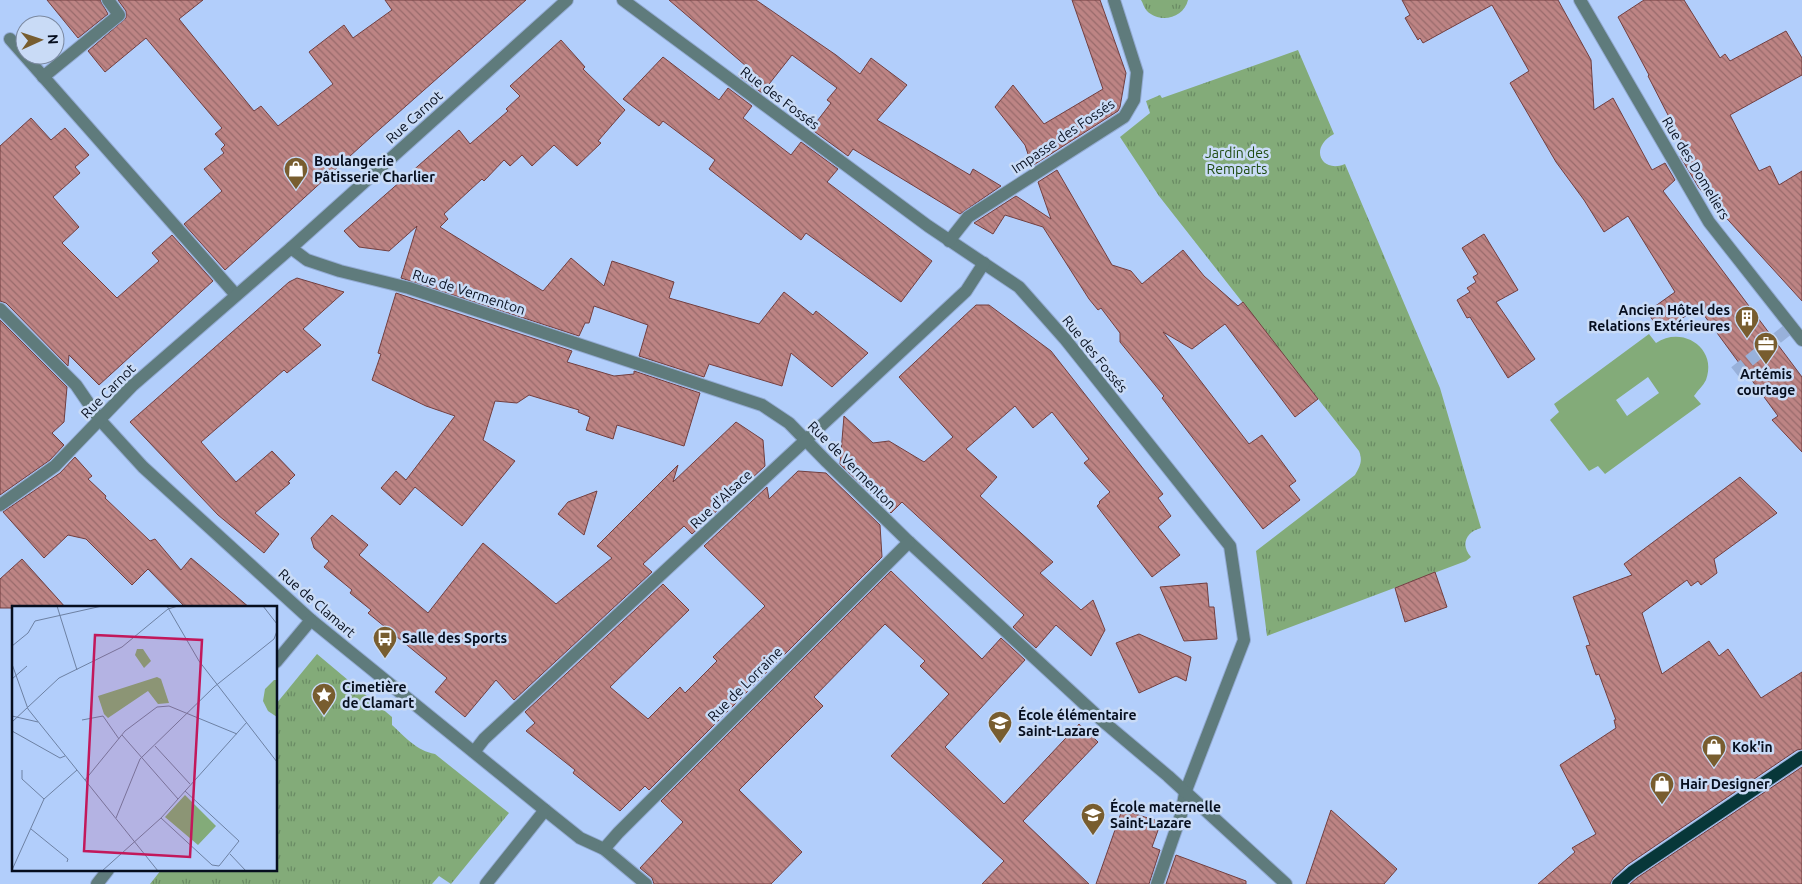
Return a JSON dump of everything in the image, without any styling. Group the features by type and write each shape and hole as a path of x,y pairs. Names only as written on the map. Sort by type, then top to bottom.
{"main road":[{"path":"1618,884 1632,872 1802,757"}],"street":[{"path":"43,77 119,15 108,0"},
{"name":"Rue Carnot","path":"0,505 55,466 132,386 292,248 567,0"},
{"name":"Rue des Fossés","path":"624,0 949,241 1019,287 1065,339 1230,546 1244,640 1185,792 1181,815 1157,884"},
{"name":"Impasse des Fossés","path":"949,241 968,217 1124,117 1134,100 1137,72 1114,0"},
{"name":"Rue des Domeliers","path":"1580,0 1709,222 1802,340"},
{"path":"10,39 236,295"},
{"name":"Rue de Vermenton","path":"292,248 307,260 340,271 409,288 762,405 789,423 909,542 1105,723 1185,792 1286,884"},
{"name":"Rue d'Alsace","path":"474,752 484,739 966,291 984,263"},
{"name":"Rue de Clamart","path":"0,309 76,385 100,420 143,466 311,620 580,838 604,849 646,884"},
{"name":"Rue de Lorraine","path":"604,849 618,832 909,542"},
{"path":"278,660 311,620"},
{"path":"486,884 545,810"},
{"path":"97,884 106,872"}],"green space":[{"path":"1141,0 1188,0 1186,6 1177,15 1165,18 1152,15 1147,11"},
{"name":"Jardin des Remparts","path":"1298,50 1334,134 1322,146 1321,158 1330,165 1345,164 1440,388 1481,528 1468,536 1466,540 1466,548 1471,557 1466,561 1267,636 1256,551 1355,475 1361,458 1359,451 1159,196 1120,137 1150,113 1146,101 1160,95 1162,98"},
{"path":"1649,334 1656,343 1666,338 1686,338 1702,349 1707,358 1706,380 1694,396 1701,404 1605,474 1598,466 1589,471 1550,420 1559,412 1554,404","holes":["1648,377 1659,393 1627,416 1616,400"]},
{"path":"317,654 392,717 392,725 411,742 422,750 435,754 509,813 451,884 439,876 432,884 150,884 159,872 278,872 278,702"}],"building":[{"path":"47,0 100,0 108,14 78,38 65,22 65,15 59,15"},
{"path":"118,0 203,0 179,19 254,111 261,106 278,126 333,84 309,52 344,25 353,38 392,10 385,0 526,0 372,136 225,270 184,224 222,191 204,169 224,153 221,149 225,145 215,134 222,128 146,38 105,72 88,51 126,18 126,11"},
{"path":"669,0 756,0 836,55 860,74 871,58 907,85 877,120 970,175 973,169 1001,186 960,214 853,149 848,156 811,129 831,103 827,100 837,88 792,55 762,93 738,75 746,66"},
{"path":"1072,0 1100,0 1126,73 1120,107 1118,111 1032,166 1025,145 995,107 1013,85 1044,124 1103,89"},
{"path":"1402,0 1558,0 1591,60 1594,110 1613,98 1652,170 1665,163 1675,180 1663,191 1802,377 1802,452 1772,420 1778,416 1698,307 1662,333 1647,312 1675,292 1628,216 1604,232 1584,200 1556,162 1510,83 1529,71 1492,5 1423,43 1420,38 1418,40 1405,18 1410,15"},
{"path":"1644,0 1684,0 1720,58 1725,54 1730,61 1786,31 1802,58 1802,75 1730,115 1759,171 1770,166 1779,185 1802,171 1802,301 1699,188 1680,156 1687,152 1618,17"},
{"path":"561,40 585,67 583,69 625,110 598,141 601,143 577,166 554,145 532,166 522,155 510,166 504,160 484,181 482,179 444,214 448,219 440,227 543,291 571,258 604,286 612,261 674,282 669,298 759,324 784,292 813,315 816,311 868,353 832,387 791,353 782,386 709,364 704,377 639,356 648,325 594,306 589,323 585,323 579,336 401,278 417,226 389,251 359,247 344,231 459,130 470,144 508,111 506,109 520,96 510,86"},
{"path":"663,57 719,100 728,88 752,106 743,118 791,155 801,142 838,169 827,182 932,261 901,302 806,233 801,240 709,169 715,160 663,121 659,126 623,99"},
{"path":"31,118 51,140 65,128 89,155 75,167 80,173 53,197 79,227 62,243 117,298 159,261 152,253 172,235 213,281 99,385 69,355 68,366 6,303 0,301 0,146"},
{"path":"1057,170 1112,265 1131,271 1142,284 1183,250 1204,276 1238,306 1243,302 1318,399 1295,417 1225,324 1192,349 1163,332 1249,444 1262,435 1296,481 1289,486 1300,500 1263,529 1162,398 1164,396 1120,342 1120,333 1101,308 1098,310 1089,299 1043,227 1005,215 993,234 974,223 1016,196 1051,219 1038,182"},
{"path":"1484,234 1518,290 1496,302 1535,359 1508,378 1470,317 1467,318 1457,300 1470,292 1467,288 1476,282 1473,277 1478,274 1462,248"},
{"path":"297,278 344,292 303,329 321,345 287,373 284,370 201,442 236,482 272,451 295,475 288,482 290,483 255,513 279,534 264,553 218,515 130,422 289,282"},
{"path":"396,293 572,351 567,362 614,376 634,374 634,371 700,393 684,446 617,425 613,439 586,430 590,417 578,412 579,410 529,395 517,403 495,401 483,440 515,461 462,526 415,487 400,505 381,488 396,471 406,480 455,416 426,406 372,380 381,354 378,353"},
{"path":"976,305 989,305 1051,351 1163,494 1158,498 1171,516 1158,527 1180,555 1152,577 1097,506 1110,492 1084,463 1089,459 1052,412 1033,428 1015,406 966,449 997,477 980,496 1053,562 1040,573 1081,610 1093,600 1105,630 1091,656 1056,625 1036,648 1013,627 1024,615 902,502 891,513 840,464 844,416 873,443 889,441 924,462 953,437 899,377"},
{"path":"0,320 67,387 64,422 52,433 64,445 50,460 0,495"},
{"path":"736,422 763,440 765,466 692,534 684,526 643,564 652,572 514,700 496,680 465,717 435,692 447,678 368,613 371,610 350,593 352,590 324,567 329,561 314,548 311,538 332,515 368,545 359,555 428,613 483,543 556,604 612,558 597,546 678,465 673,482"},
{"path":"75,457 92,476 88,479 106,496 105,498 150,541 155,539 181,570 191,558 248,606 184,606 148,569 132,585 86,539 68,535 44,558 3,512 60,473"},
{"path":"798,471 826,473 880,525 882,557 649,790 645,786 620,811 573,773 575,770 526,731 535,723 525,712 663,584 689,610 610,687 648,719 680,687 685,693 717,661 713,657 765,606 704,546 767,487 769,499"},
{"path":"1740,477 1777,513 1714,559 1717,573 1701,585 1698,581 1691,586 1687,580 1642,613 1662,674 1709,641 1719,656 1728,649 1761,698 1802,672 1802,749 1797,750 1627,865 1613,878 1610,884 1538,884 1575,852 1572,848 1596,834 1560,765 1616,728 1614,720 1616,720 1599,674 1596,675 1586,646 1590,645 1573,597 1632,575 1624,564"},
{"path":"597,491 584,535 558,514 568,502"},
{"path":"22,559 64,606 12,606 12,608 0,608 0,579"},
{"path":"891,571 982,659 1001,638 1025,660 945,747 1004,804 1079,724 1098,742 1023,821 1089,884 982,884 1004,861 891,756 949,694 920,666 925,661 885,624 814,697 823,706 739,790 802,852 771,884 654,884 652,878 640,868 683,822 661,801"},
{"path":"1435,572 1447,607 1405,622 1395,588"},
{"path":"1207,583 1209,607 1214,607 1217,639 1184,641 1160,587"},
{"path":"1139,634 1191,657 1186,681 1176,676 1139,693 1116,643"},
{"path":"1802,767 1802,884 1630,884 1637,878"},
{"path":"1122,810 1161,822 1152,847 1160,850 1149,884 1096,884"},
{"path":"1331,810 1397,869 1384,884 1306,884"},
{"path":"1176,855 1246,881 1246,884 1166,884"}],"tunnel":[{"path":"1735,372 1791,327"}],"place":[{"name":"Boulangerie Pâtisserie Charlier","path":"296,190"},
{"name":"Ancien Hôtel des Relations Extérieures","path":"1747,339"},
{"name":"Artémis courtage","path":"1766,365"},
{"name":"Salle des Sports","path":"385,659"},
{"name":"Cimetière de Clamart","path":"324,716"},
{"name":"École élémentaire Saint-Lazare","path":"1000,744"},
{"name":"Kok'in","path":"1714,768"},
{"name":"Hair Designer","path":"1662,805"},
{"name":"École maternelle Saint-Lazare","path":"1093,836"}]}
